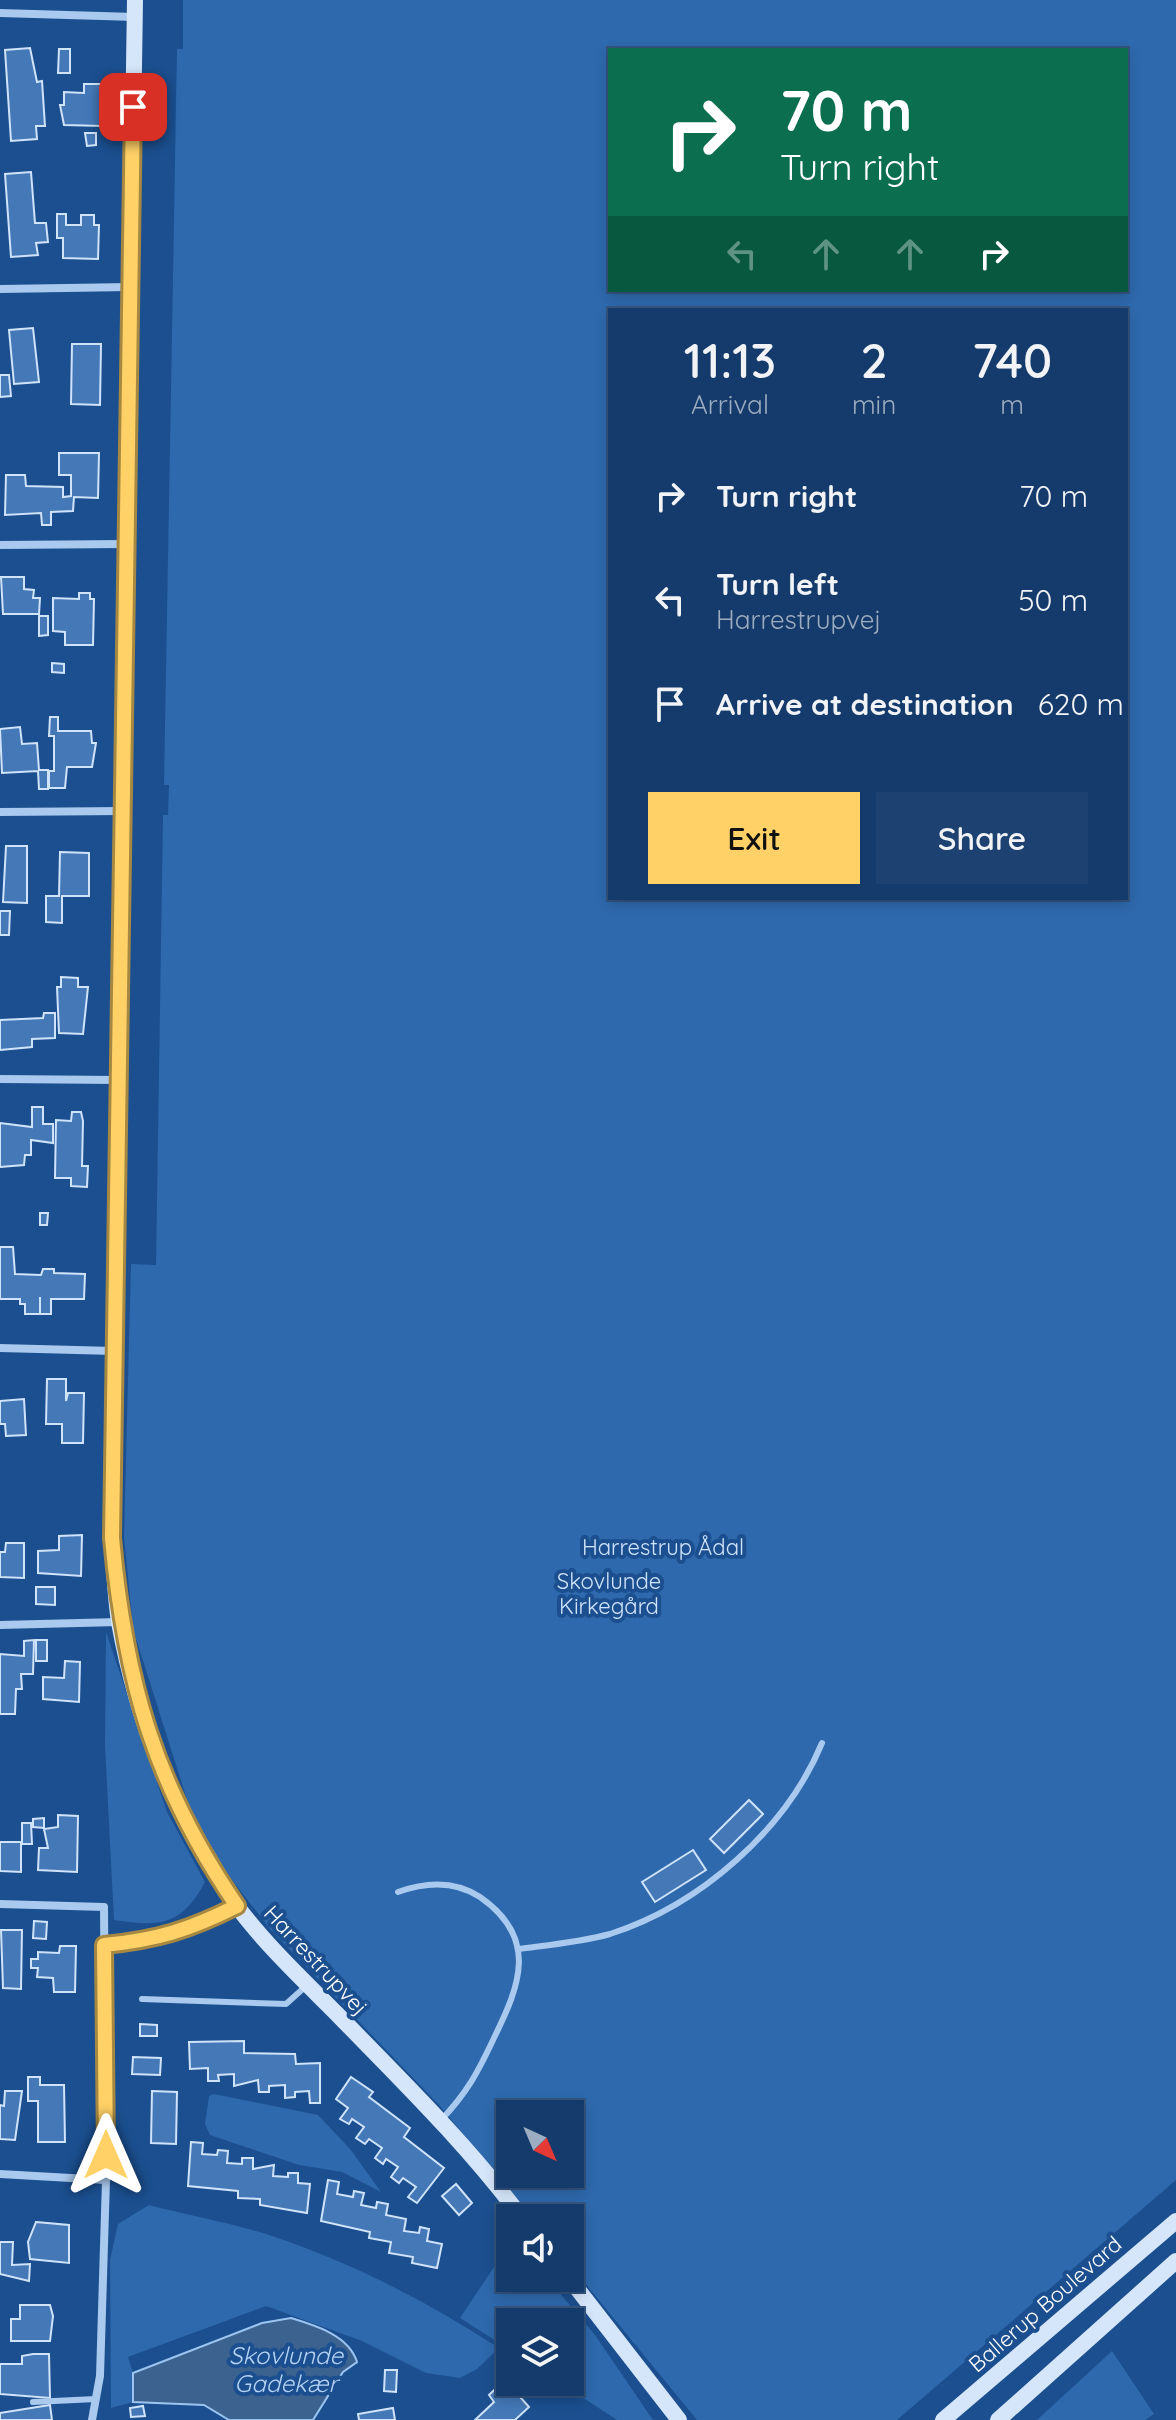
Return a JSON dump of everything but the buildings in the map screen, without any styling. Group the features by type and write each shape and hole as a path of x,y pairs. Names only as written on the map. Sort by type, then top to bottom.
{"street":[{"path":"0,13 135,8"},
{"name":"Harrestrupvej","path":"135,8 112,1538 119,1622 143,1717 178,1810 206,1861 237,1906 308,1985 441,2120 484,2167 512,2204"},
{"path":"0,289 130,287"},
{"path":"0,545 127,544"},
{"path":"0,812 125,811"},
{"path":"0,1079 119,1080"},
{"path":"0,1348 115,1351"},
{"path":"0,1625 119,1622"},
{"path":"0,1904 104,1907 106,2180 100,2376 92,2420"},
{"path":"104,1945 157,1940 191,1929 237,1906"},
{"path":"0,2174 106,2180"},
{"name":"Ballerup Boulevard","path":"943,2420 1176,2221"},
{"path":"998,2420 1176,2261"},
{"path":"580,2292 679,2420"}],"lane":[{"path":"519,1949 606,1935 646,1920 686,1897 733,1861 766,1830 811,1770 822,1743"},
{"path":"398,1892 418,1885 440,1883 468,1889 495,1907 513,1931 519,1949 518,1990 469,2092 441,2120"},
{"path":"142,1999 286,2004 308,1985"},
{"path":"33,2402 96,2399"}],"green space":[{"name":"Harrestrup Ådal","path":"183,0 1176,0 1176,2180 897,2420 697,2420 584,2282 584,2204 520,2204 507,2188 584,2188 584,2100 496,2100 496,2174 440,2106 270,1929 219,1863 189,1806 133,1629 124,1537 131,1264 156,1265 163,815 168,815 169,785 164,785 177,49 183,49"},
{"path":"106,1632 167,1812 205,1882 196,1897 178,1915 157,1923 114,1920 105,1746"},
{"path":"214,2094 318,2115 351,2150 381,2192 342,2172 299,2165 210,2135 205,2124 209,2096"},
{"path":"149,2205 263,2233 325,2256 414,2298 496,2346 496,2351 477,2369 460,2378 426,2373 362,2341 266,2306 128,2357 133,2373 133,2402 111,2408 110,2260 118,2224"},
{"path":"496,2264 496,2292 559,2292 572,2308 496,2308 496,2341 460,2318"},
{"path":"584,2322 653,2420 617,2420 580,2396 584,2396"},
{"path":"1112,2351 1154,2414 1145,2420 1037,2420"}],"water":[{"name":"Skovlunde Gadekær","path":"291,2318 339,2338 357,2362 343,2372 313,2420 229,2420 204,2405 133,2402 133,2373 262,2323"}],"route":[{"path":"106,2155 104,1945 157,1940 191,1929 237,1906 206,1861 178,1810 143,1717 119,1622 112,1538 133,107"}],"park label":[{"name":"Skovlunde Kirkegård","path":"609,1594"}]}
